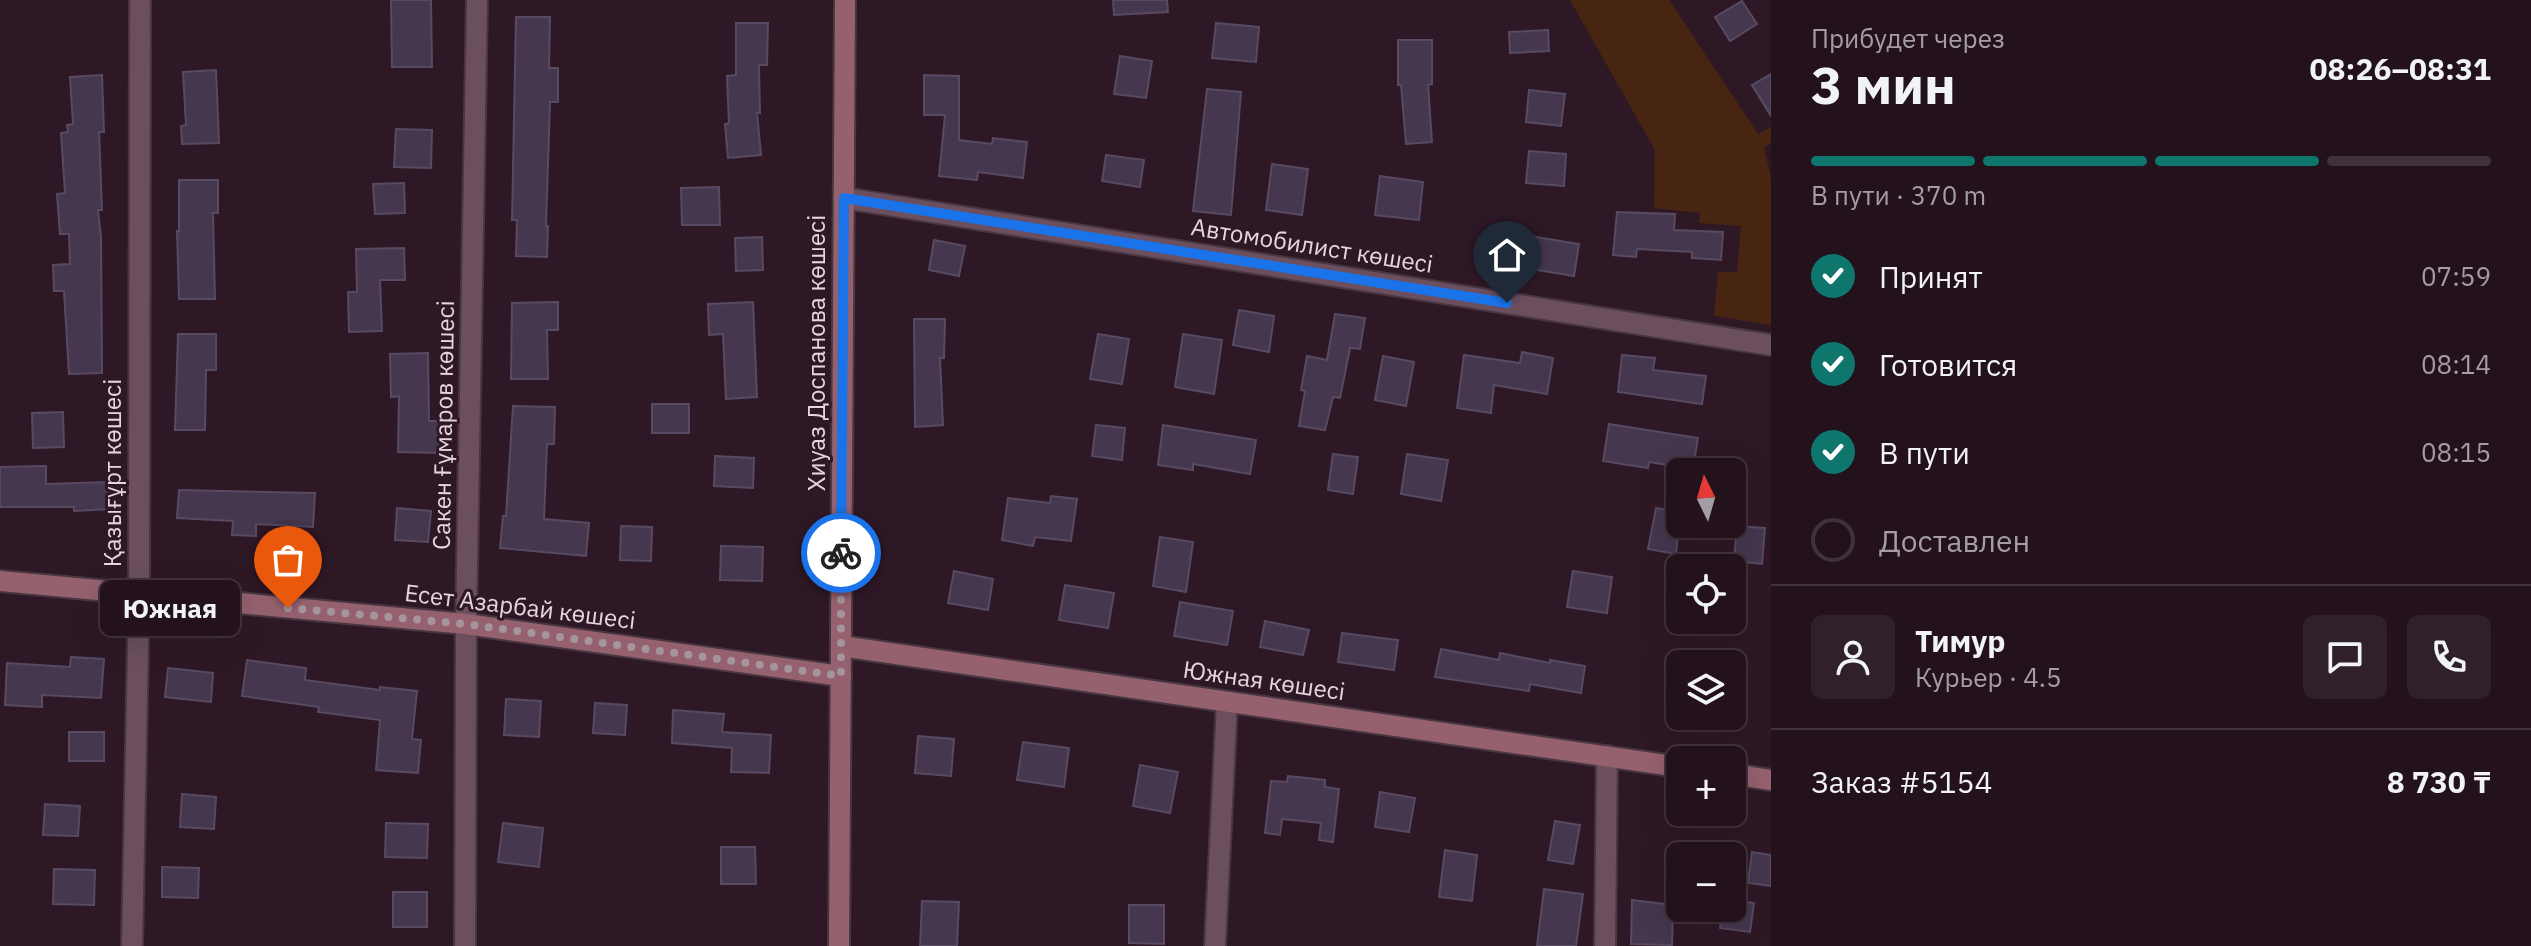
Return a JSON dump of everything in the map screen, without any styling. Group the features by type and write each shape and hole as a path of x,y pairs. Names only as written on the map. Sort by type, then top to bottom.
{"street":[{"name":"Қазығұрт көшесі","path":"132,946 139,595 140,0"},
{"name":"Сакен Ғұмаров көшесі","path":"465,946 466,624 477,0"},
{"name":"Хиуаз Доспанова көшесі","path":"839,946 845,0"},
{"name":"Автомобилист көшесі","path":"844,198 1771,345"},
{"name":"Есет Азарбай көшесі","path":"0,581 466,624 841,676"},
{"name":"Южная көшесі","path":"841,646 1666,765"},
{"path":"1215,946 1227,702"},
{"path":"1605,946 1607,756"},
{"path":"1746,776 1771,780"}],"shaded area":[{"path":"1570,0 1669,0 1758,134 1771,127 1771,143 1764,147 1771,179 1771,325 1714,316 1718,272 1737,272 1741,226 1699,223 1700,213 1654,208 1655,150"}],"building":[{"path":"391,0 431,0 432,67 392,67"},
{"path":"1113,0 1167,0 1168,12 1114,15"},
{"path":"1742,1 1757,24 1730,41 1715,17"},
{"path":"516,17 550,17 549,68 558,68 558,102 550,102 547,257 516,256 517,220 512,220"},
{"path":"736,23 768,23 767,65 759,65 760,113 757,113 761,155 728,158 725,124 729,123 727,76 736,75"},
{"path":"1216,23 1259,27 1256,62 1212,58"},
{"path":"1548,30 1549,51 1510,53 1509,32"},
{"path":"1398,40 1432,40 1432,84 1428,85 1432,142 1406,144 1401,85 1398,85"},
{"path":"1120,56 1152,61 1146,98 1114,94"},
{"path":"216,70 219,143 182,144 181,126 186,125 183,72"},
{"path":"1771,74 1771,116 1752,85"},
{"path":"102,75 104,132 99,132 102,210 98,210 102,373 69,374 64,291 54,291 53,265 70,264 69,234 60,234 57,194 65,193 61,133 68,132 67,125 73,124 70,77"},
{"path":"924,75 959,76 959,140 992,144 993,138 1027,142 1023,178 978,172 977,180 939,176 945,115 924,115"},
{"path":"1207,89 1241,92 1231,215 1193,211"},
{"path":"1529,90 1565,94 1561,126 1526,122"},
{"path":"396,129 432,130 431,168 394,167"},
{"path":"1529,151 1566,154 1564,186 1526,183"},
{"path":"1106,155 1144,160 1140,187 1102,181"},
{"path":"1272,164 1308,169 1302,215 1266,210"},
{"path":"1380,176 1423,182 1419,220 1375,215"},
{"path":"179,180 218,180 218,213 213,213 215,299 179,299"},
{"path":"404,183 405,213 375,214 373,184"},
{"path":"719,187 720,225 682,225 681,188"},
{"path":"1617,212 1675,214 1674,230 1723,232 1721,260 1692,258 1692,252 1637,249 1636,257 1613,255"},
{"path":"1524,235 1579,244 1574,276 1519,267"},
{"path":"762,237 763,270 736,271 735,238"},
{"path":"934,240 965,246 959,276 929,270"},
{"path":"404,248 405,280 380,280 382,331 349,332 348,292 357,292 356,249"},
{"path":"558,302 558,330 547,330 548,379 511,379 512,303"},
{"path":"753,302 757,397 726,399 723,334 709,335 708,304"},
{"path":"1239,310 1274,316 1269,352 1233,345"},
{"path":"1335,314 1365,318 1360,349 1350,348 1340,398 1333,397 1325,430 1299,426 1307,356 1327,360"},
{"path":"914,319 945,319 944,358 940,358 943,425 915,427"},
{"path":"178,334 216,334 216,370 206,370 205,430 175,430"},
{"path":"1098,334 1129,339 1122,384 1090,379"},
{"path":"1183,334 1222,340 1214,394 1175,387"},
{"path":"1522,352 1553,358 1547,394 1494,385 1491,413 1457,408 1464,355 1520,363"},
{"path":"428,353 429,421 443,421 442,453 398,452 399,396 391,397 390,354"},
{"path":"1622,355 1655,358 1653,370 1706,376 1702,404 1618,392"},
{"path":"1383,356 1414,362 1406,406 1375,400"},
{"path":"652,404 689,404 689,433 652,433"},
{"path":"513,406 555,407 554,444 547,444 544,519 589,523 586,556 500,548 503,516 506,516"},
{"path":"63,412 64,447 33,448 32,413"},
{"path":"1609,424 1698,438 1695,458 1666,458 1666,465 1649,462 1648,468 1603,461"},
{"path":"1096,425 1125,428 1122,460 1092,456"},
{"path":"1163,425 1256,440 1250,474 1193,464 1193,470 1158,465"},
{"path":"1333,454 1358,457 1353,494 1328,490"},
{"path":"1407,454 1448,460 1441,501 1401,494"},
{"path":"715,456 754,458 753,488 714,486"},
{"path":"46,466 46,484 110,482 111,509 74,511 74,507 0,507 0,467"},
{"path":"179,490 315,493 313,527 256,524 256,536 232,535 233,521 177,518"},
{"path":"1051,496 1077,499 1071,541 1035,537 1033,546 1002,540 1008,498 1050,503"},
{"path":"397,508 431,511 428,542 395,540"},
{"path":"1656,508 1666,510 1666,538 1678,538 1676,554 1648,549"},
{"path":"621,526 652,527 651,561 620,560"},
{"path":"1746,527 1765,528 1762,564 1746,562 1746,554 1735,554 1736,538 1746,538"},
{"path":"1160,537 1193,542 1186,592 1153,586"},
{"path":"721,546 763,547 762,581 720,580"},
{"path":"954,571 993,579 988,610 948,603"},
{"path":"1573,571 1612,577 1607,613 1567,607"},
{"path":"1065,585 1114,593 1108,628 1059,620"},
{"path":"1180,602 1233,611 1227,645 1174,636"},
{"path":"1265,621 1309,630 1303,655 1260,647"},
{"path":"1342,633 1398,640 1394,670 1338,662"},
{"path":"1441,649 1499,660 1500,653 1585,666 1581,693 1530,684 1529,691 1435,677"},
{"path":"71,657 104,659 101,698 42,695 42,707 5,705 7,663 70,667"},
{"path":"247,660 306,668 305,680 380,690 380,687 417,691 412,739 421,740 418,773 376,770 380,720 318,712 319,707 242,696"},
{"path":"168,668 213,673 211,702 165,697"},
{"path":"506,699 541,701 539,737 504,735"},
{"path":"595,703 627,705 625,735 593,733"},
{"path":"673,710 724,714 722,732 771,735 769,773 731,772 732,748 672,743"},
{"path":"69,732 104,732 104,761 69,761"},
{"path":"918,736 954,739 951,776 915,773"},
{"path":"1023,742 1069,748 1064,787 1017,780"},
{"path":"1140,765 1178,772 1170,813 1133,806"},
{"path":"1288,776 1325,780 1325,787 1339,789 1333,842 1319,840 1321,823 1282,819 1280,835 1265,833 1271,781 1287,782"},
{"path":"1380,792 1415,798 1409,832 1375,827"},
{"path":"182,794 216,797 214,829 180,827"},
{"path":"45,804 80,806 78,836 43,835"},
{"path":"1555,821 1580,825 1573,864 1548,860"},
{"path":"386,823 428,824 427,858 385,857"},
{"path":"503,823 543,828 539,867 498,862"},
{"path":"721,847 755,847 756,884 721,884"},
{"path":"1445,850 1477,855 1472,901 1439,897"},
{"path":"1752,852 1771,855 1771,886 1748,883"},
{"path":"162,867 199,868 198,898 162,897"},
{"path":"54,869 95,870 94,905 53,904"},
{"path":"1544,889 1583,894 1576,946 1537,946"},
{"path":"393,892 427,892 427,927 393,927"},
{"path":"1632,900 1666,904 1666,922 1673,922 1672,945 1631,944"},
{"path":"922,901 959,902 957,946 920,946"},
{"path":"1746,902 1754,903 1750,932 1720,928 1721,922 1746,922"},
{"path":"1129,905 1164,905 1164,944 1129,943"}],"way so far":[{"path":"288,608 466,624 841,676 841,553"}],"place":[{"name":"Южная","path":"288,608"}],"route":[{"path":"841,553 844,198 1507,303"}]}
